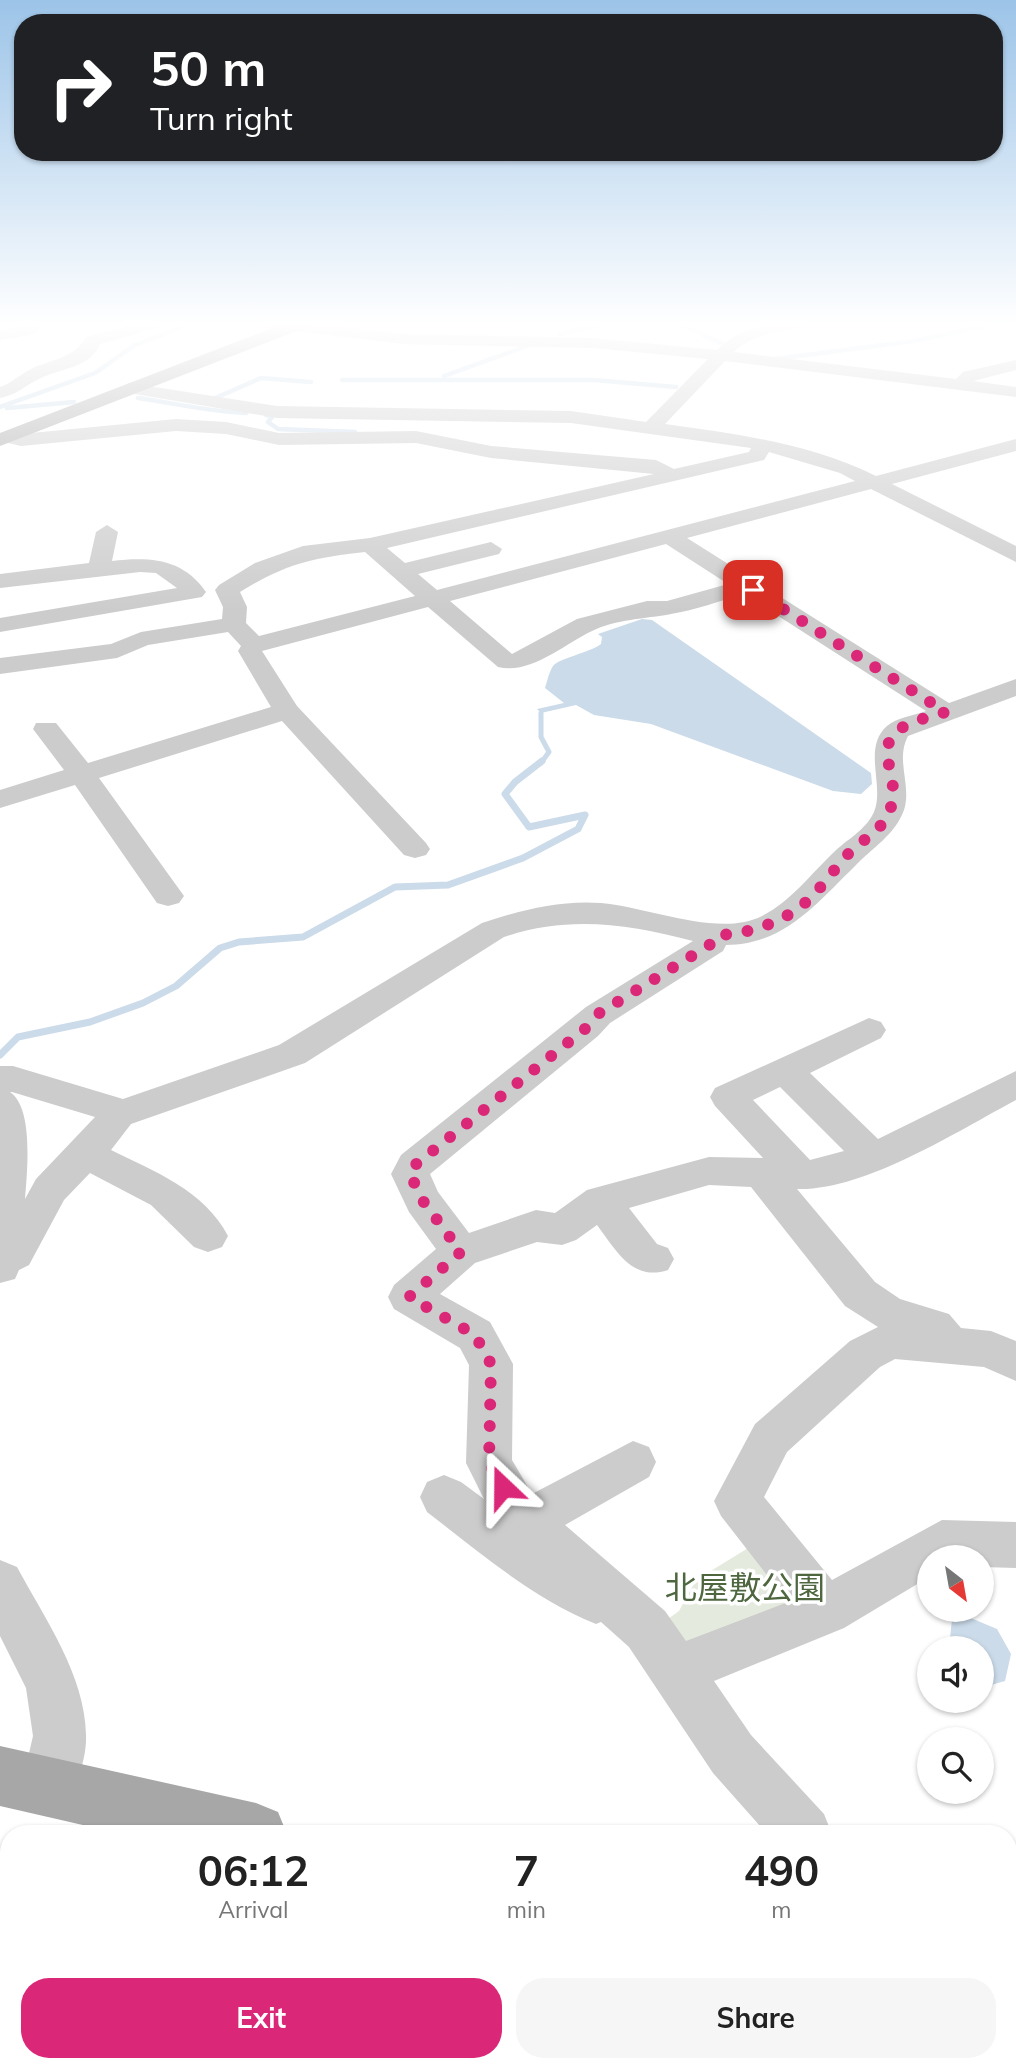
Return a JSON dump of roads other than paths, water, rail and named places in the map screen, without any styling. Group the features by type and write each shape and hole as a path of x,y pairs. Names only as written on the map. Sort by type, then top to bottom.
{"main road":[{"path":"3,439 56,418"},
{"path":"24,1782 216,1825"}],"street":[{"path":"558,418 652,427 763,444 815,457 873,481 1016,555"},
{"path":"652,427 661,418"},
{"path":"3,439 21,440 176,425 226,428 279,439 406,436 491,452 656,466 673,477"},
{"path":"254,645 234,624 235,607 226,590 263,568 311,551 370,545 673,477 757,456 763,444"},
{"path":"415,849 287,711 250,651 254,645 1016,445"},
{"path":"99,569 107,532"},
{"path":"667,535 946,712"},
{"path":"370,545 507,662 520,660 586,624 647,608 668,608 746,586"},
{"path":"401,571 491,549"},
{"path":"0,582 162,564 183,578 194,592 0,625"},
{"path":"0,666 117,650 141,639 234,624"},
{"path":"1,1260 15,1254 50,1189 59,1177 86,1154 118,1115 292,1054 493,930 561,911 585,911 717,935 743,934 762,927 805,903 853,849 877,831 889,813 895,792 886,755 890,740 897,731 1016,687"},
{"path":"0,799 287,711"},
{"path":"46,729 82,774 168,896"},
{"path":"461,1252 423,1201 410,1174 415,1165 586,1028 598,1014 711,944 717,935"},
{"path":"869,1030 728,1097 860,1294 887,1312 934,1327 951,1346"},
{"path":"785,1070 872,1156"},
{"path":"0,1079 13,1079 112,1109 118,1115"},
{"path":"796,1825 732,1754 648,1629 516,1511 489,1463 491,1364 475,1335 409,1297 461,1252 536,1226 562,1229 601,1201 709,1171 819,1175 892,1149 1016,1084"},
{"path":"0,1102 10,1144 0,1266"},
{"path":"86,1154 165,1194 208,1236"},
{"path":"601,1201 643,1255 654,1259"},
{"path":"826,1611 738,1501 771,1438 865,1354 891,1341 991,1349 1016,1363"},
{"path":"528,1521 633,1462"},
{"path":"444,1497 564,1586 607,1605 614,1601"},
{"path":"677,1671 826,1611 942,1543 1016,1545"},
{"path":"0,1584 51,1684 60,1736 24,1782"}],"water":[{"path":"642,619 652,620 871,773 872,784 861,794 833,791 651,724 594,715 576,705 541,713 537,709 564,703 545,688 550,671 556,663 601,644 602,637 598,634"},
{"path":"952,1622 980,1622 997,1629 1011,1654 1005,1681 994,1684 994,1636 950,1636"}],"waterway":[{"path":"272,418 268,422 278,429 355,432"},
{"path":"541,713 541,737 549,752 541,763"},
{"path":"0,1055 18,1037 90,1022 143,1003 176,986 220,948 239,942 303,937 395,887 448,885 523,858 578,829 585,815 529,827 505,794 515,782 542,761"}],"park label":[{"name":"北屋敷公園","path":"745,1587"}]}
